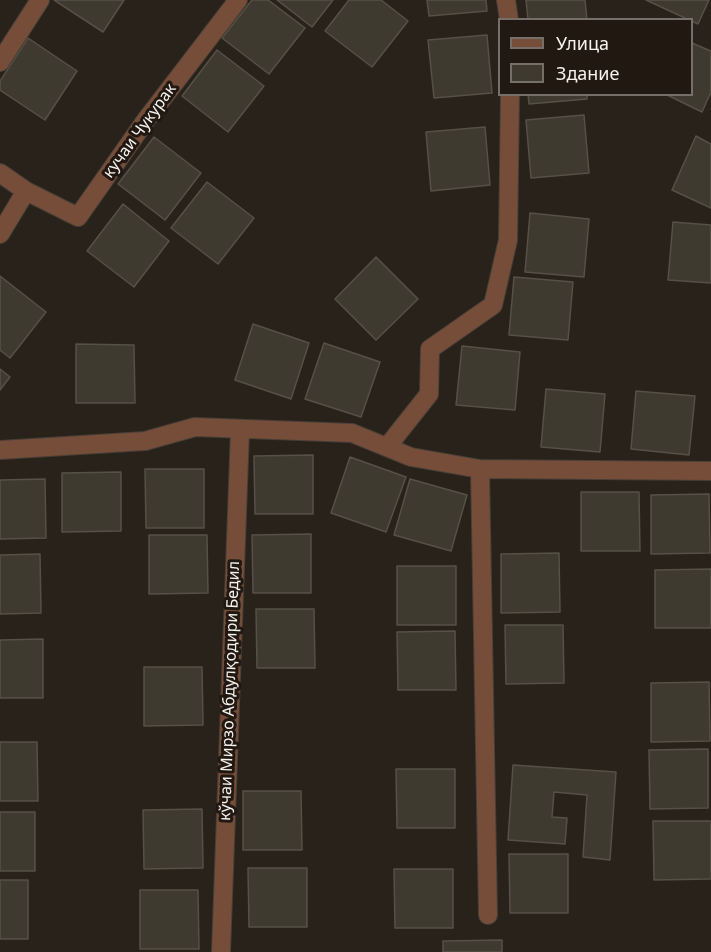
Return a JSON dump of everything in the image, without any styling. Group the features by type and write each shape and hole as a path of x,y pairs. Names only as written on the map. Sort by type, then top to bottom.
{"street":[{"path":"0,62 40,0"},
{"name":"кучаи Чукурак","path":"26,191 78,217 146,120 238,0"},
{"path":"506,0 509,18"},
{"path":"387,447 429,394 430,349 493,305 508,240 510,96"},
{"path":"0,173 26,191 0,234"},
{"path":"0,450 145,441 195,427 352,434 411,457 480,469 711,471"},
{"name":"кўчаи Мирзо Абдулқодири Бедил","path":"221,952 240,430"},
{"path":"480,469 488,915"}],"building":[{"path":"54,0 124,0 103,32"},
{"path":"252,0 268,0 305,28 269,74 222,38"},
{"path":"277,0 333,0 312,27"},
{"path":"349,0 381,0 408,21 372,67 325,31"},
{"path":"427,0 486,0 487,11 429,16"},
{"path":"526,0 585,0 587,18 528,18"},
{"path":"646,0 709,0 698,24 693,22 693,18 685,18"},
{"path":"487,35 492,93 434,98 428,40"},
{"path":"28,38 77,71 45,120 0,90 0,81"},
{"path":"693,43 711,51 711,92 702,112 669,96 693,96"},
{"path":"217,50 264,86 228,132 182,96"},
{"path":"528,96 587,96 587,99 529,104"},
{"path":"584,115 589,173 531,178 526,120"},
{"path":"485,127 490,185 431,191 426,132"},
{"path":"696,136 711,144 711,208 672,190"},
{"path":"154,137 201,173 165,220 118,184"},
{"path":"207,182 254,218 218,264 171,228"},
{"path":"123,204 169,241 134,287 87,251"},
{"path":"530,213 589,219 584,277 525,272"},
{"path":"673,222 711,225 711,283 668,280"},
{"path":"376,257 418,299 376,340 335,299"},
{"path":"0,276 46,312 10,358 0,350"},
{"path":"514,277 573,282 568,340 509,335"},
{"path":"253,324 309,343 291,399 235,380"},
{"path":"324,343 380,362 361,417 305,399"},
{"path":"76,344 134,345 135,403 76,403"},
{"path":"462,346 520,352 515,410 456,405"},
{"path":"0,369 10,377 0,390"},
{"path":"546,389 605,394 600,452 541,447"},
{"path":"636,391 695,396 689,455 631,449"},
{"path":"313,455 313,514 255,514 254,456"},
{"path":"350,457 406,477 386,532 331,513"},
{"path":"145,469 204,469 204,528 146,528"},
{"path":"121,472 121,531 62,532 62,473"},
{"path":"45,479 46,538 0,539 0,480"},
{"path":"410,479 467,495 451,551 394,535"},
{"path":"581,492 639,492 640,551 581,551"},
{"path":"709,494 710,553 651,554 651,495"},
{"path":"311,534 311,593 253,593 252,535"},
{"path":"149,535 207,535 208,593 149,594"},
{"path":"559,553 560,612 501,613 501,554"},
{"path":"40,554 41,613 0,614 0,555"},
{"path":"397,566 456,566 456,625 397,625"},
{"path":"711,569 711,628 655,628 655,570"},
{"path":"256,609 314,609 315,668 257,668"},
{"path":"505,625 563,625 564,683 506,684"},
{"path":"455,631 456,690 398,690 397,632"},
{"path":"43,639 43,698 0,698 0,640"},
{"path":"144,667 202,667 203,725 144,726"},
{"path":"709,682 710,741 651,742 651,683"},
{"path":"0,742 37,742 38,801 0,801"},
{"path":"708,749 708,808 650,809 649,750"},
{"path":"513,765 616,772 610,860 583,857 587,795 554,792 552,817 567,818 565,844 508,840"},
{"path":"396,769 455,769 455,828 397,828"},
{"path":"243,791 301,791 302,850 243,850"},
{"path":"202,809 203,868 144,869 143,810"},
{"path":"0,812 35,812 35,871 0,871"},
{"path":"653,821 711,821 711,879 654,880"},
{"path":"509,854 568,854 568,913 510,913"},
{"path":"248,868 307,868 307,927 249,927"},
{"path":"394,869 453,869 453,928 395,928"},
{"path":"0,880 28,880 28,939 0,939"},
{"path":"140,890 198,890 199,949 140,949"},
{"path":"502,940 502,952 443,952 443,941"}]}
